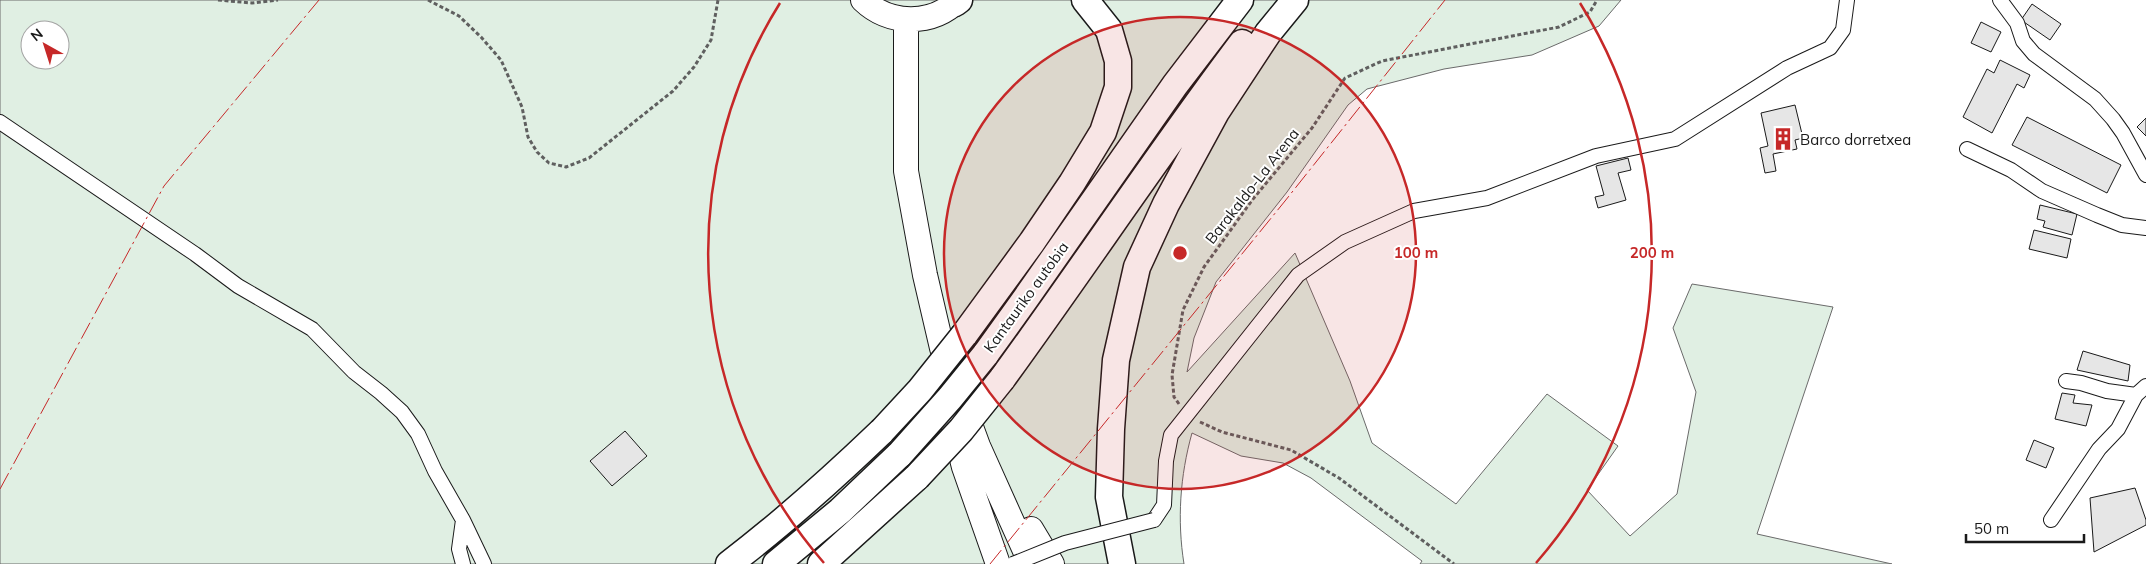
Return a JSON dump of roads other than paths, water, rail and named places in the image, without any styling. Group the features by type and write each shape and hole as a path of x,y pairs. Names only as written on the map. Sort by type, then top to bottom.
{"highway":[{"path":"863,0 880,12 906,19 932,16 957,1"},
{"path":"729,564 825,486 882,431 920,390 964,335 1042,227 1104,132 1118,87 1118,61 1109,30 1085,0"},
{"name":"Kantauriko autobia","path":"776,564 840,511 900,454 950,398 1026,298 1175,85 1240,0"},
{"name":"Kantauriko autobia","path":"821,564 917,477 1002,380 1207,90 1277,0"},
{"path":"1122,564 1109,497 1111,429 1116,360 1137,267 1166,204 1216,112 1268,33 1295,0"},
{"path":"906,19 906,171 923,266 942,348 951,415 964,467 998,564"},
{"path":"942,348 978,446 1032,564"},
{"path":"942,348 1031,529 1052,564"},
{"path":"1111,429 1118,498 1136,564"}],"street":[{"path":"1013,564 1065,543 1154,520 1164,505 1166,461 1171,435 1298,275 1345,242 1414,211 1487,198 1596,156 1675,139 1787,68 1830,48 1843,30 1847,0"},
{"path":"2000,0 2016,23 2023,41 2034,54 2095,99 2113,119 2123,132 2146,175"},
{"path":"0,122 195,254 238,286 312,329 354,372 402,412 418,434 434,471 463,520 484,564"},
{"path":"1967,149 2011,170 2042,191 2122,225 2146,228"},
{"path":"2066,381 2082,383 2107,391 2141,390"},
{"path":"2051,520 2099,449 2118,430 2141,390"},
{"path":"463,520 459,549 463,564"}],"place":[{"name":"Barco dorretxea","path":"1783,139"}]}
